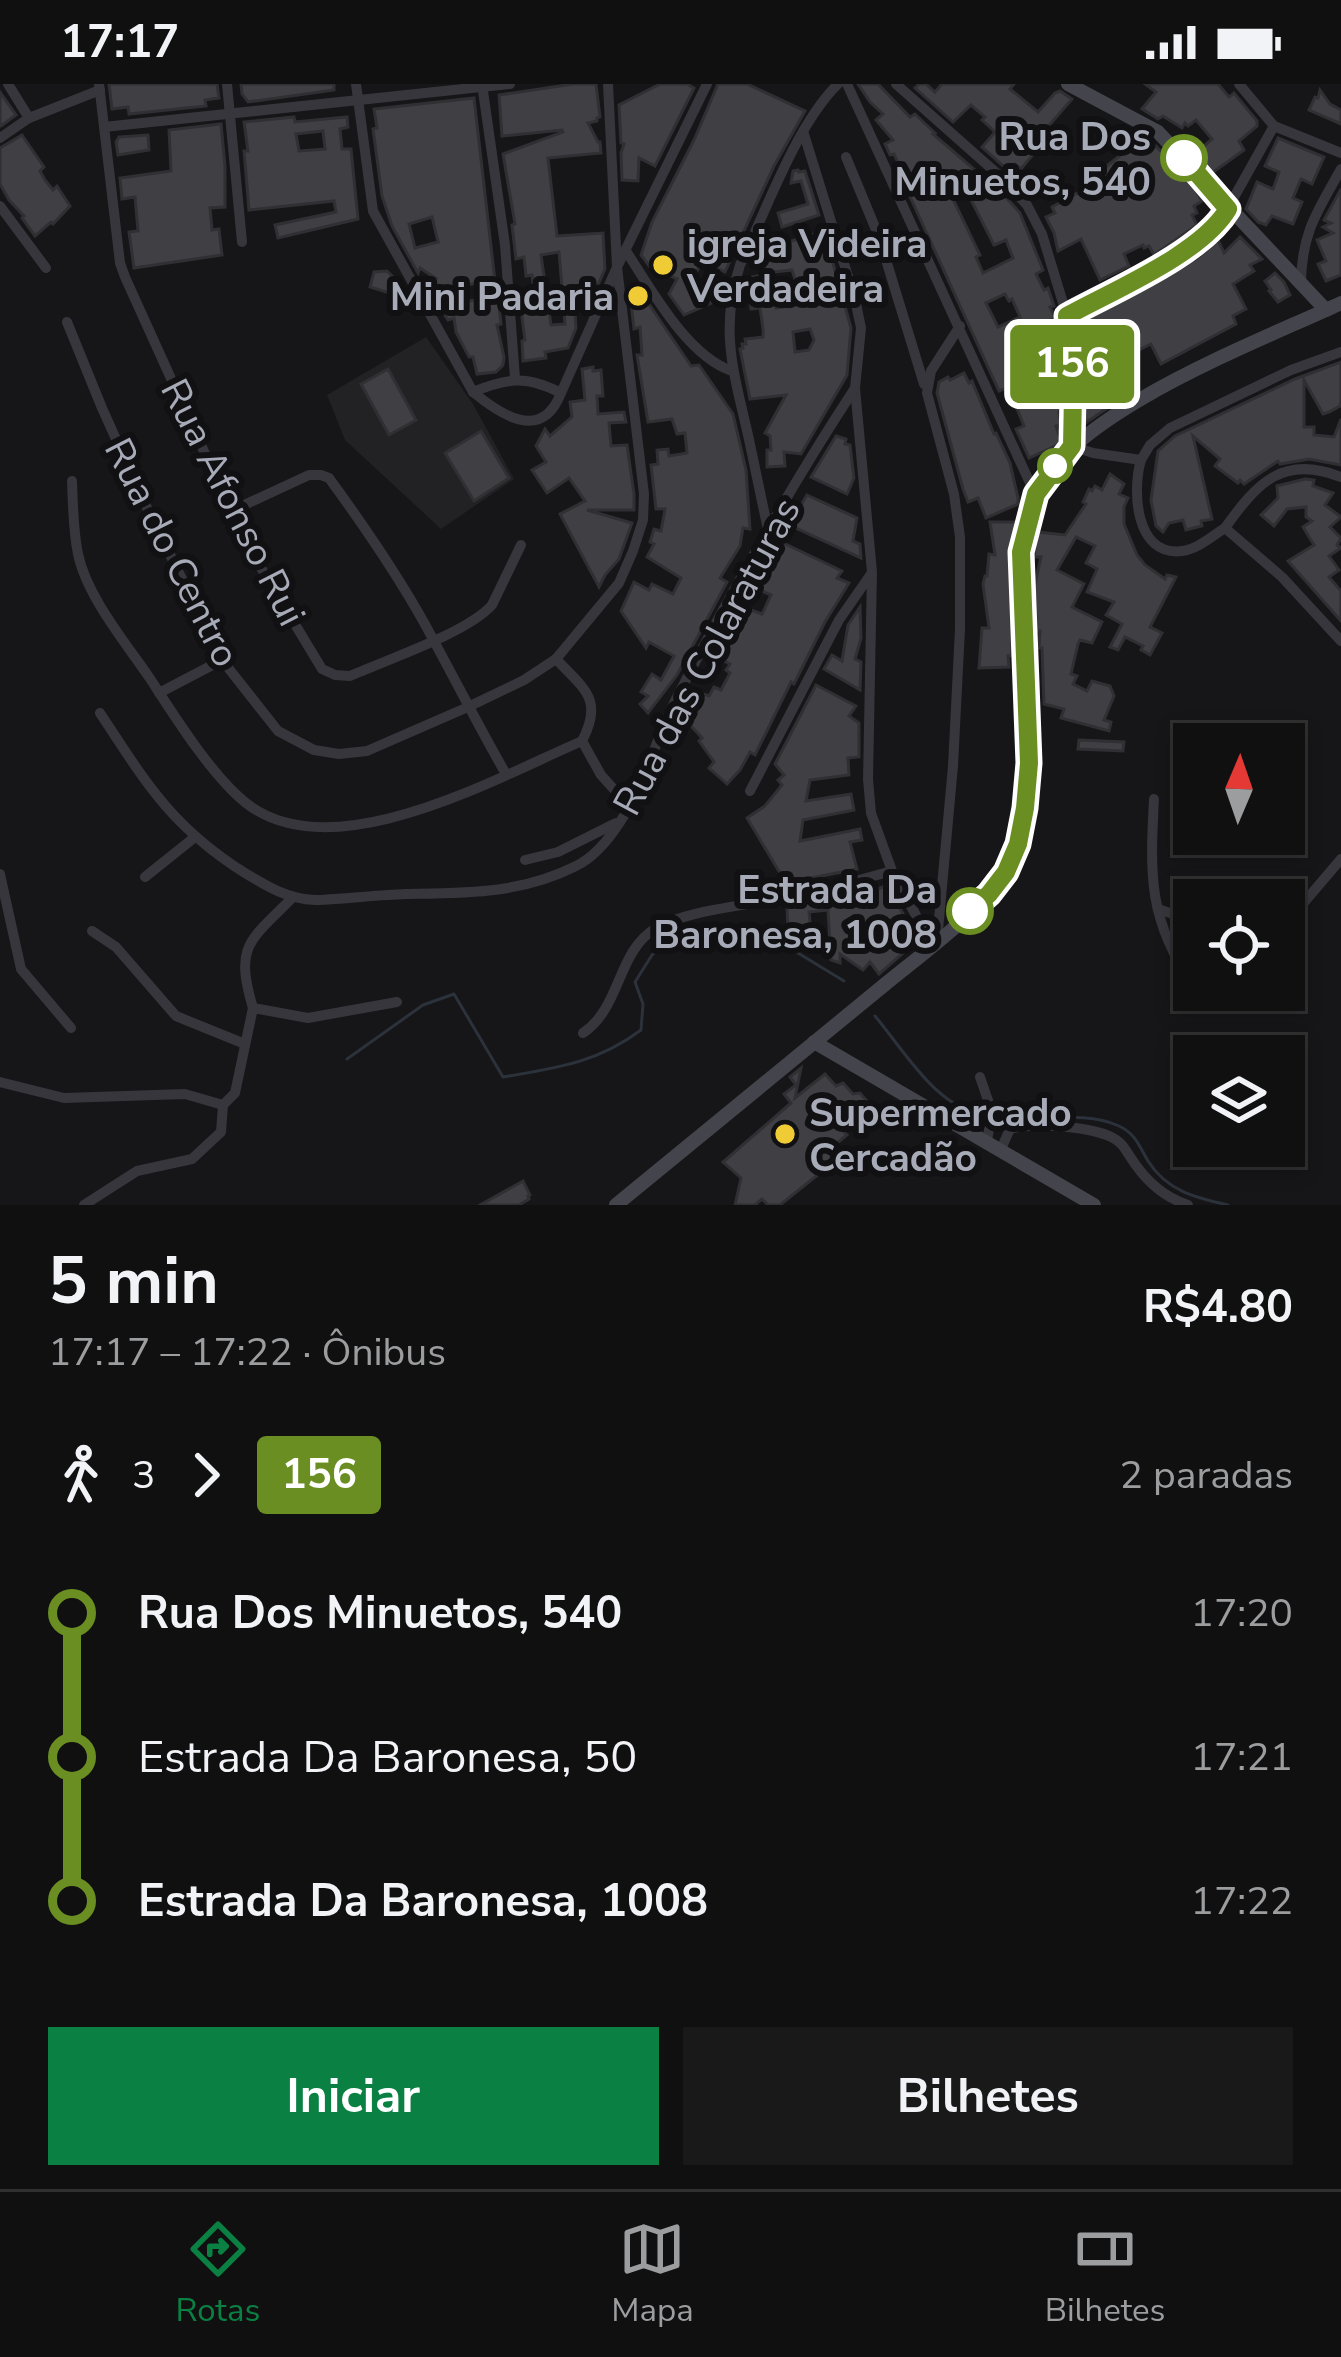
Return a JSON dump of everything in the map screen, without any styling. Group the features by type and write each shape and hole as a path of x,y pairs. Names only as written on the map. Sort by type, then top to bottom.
{"main road":[{"path":"1068,84 1158,132 1326,310"},
{"path":"616,1205 935,943 1006,872 1018,844 1029,763 1021,552 1036,494 1072,446 1190,371 1341,303"},
{"path":"814,1042 920,1106 992,1133 1094,1205"}],"street":[{"path":"8,84 29,118"},
{"path":"227,84 242,242"},
{"path":"356,84 373,211 473,392 508,414 537,421 548,417 561,394 707,84"},
{"path":"104,127 510,84"},
{"path":"608,84 617,267"},
{"path":"768,530 732,371 734,285 803,131 838,84"},
{"path":"847,84 1036,494"},
{"path":"896,84 1000,177 1027,205 1042,234 1067,316 1072,446 1141,460"},
{"path":"1239,84 1274,125 1341,153"},
{"path":"482,86 505,245 515,378"},
{"path":"0,138 29,118 100,87"},
{"name":"Rua Afonso Rui","path":"100,87 125,278 231,511 322,669 350,676 485,613 521,545"},
{"path":"1067,316 1184,251 1219,224 1274,125"},
{"path":"803,131 861,328 855,388 872,572 871,813 892,871 935,943"},
{"path":"846,157 878,238 927,393 960,537 953,766 935,943"},
{"path":"1301,282 1309,228 1341,169"},
{"path":"0,206 46,268"},
{"path":"626,250 699,351 718,367 732,371"},
{"name":"Rua do Centro","path":"68,322 147,508 223,660 278,731 296,742 339,754 367,751 524,680 556,658 619,583 644,509 617,267"},
{"path":"927,393 931,371 960,326"},
{"path":"1341,352 1291,370 1170,428 1141,460 1136,477 1138,511 1147,537 1163,549 1178,552 1226,528 1250,493 1278,473 1310,468 1341,477"},
{"path":"473,392 515,378 544,384 561,394"},
{"name":"Rua das Colaraturas","path":"100,712 160,802 195,837 255,879 293,897 481,893 550,878 596,853 622,820 674,702 768,530 855,388"},
{"path":"231,511 309,476 328,478 362,523 434,639 506,774"},
{"path":"72,481 78,557 89,586 223,781 248,805 267,815 306,826 392,819 582,741 591,723 592,704 556,658"},
{"path":"1226,528 1282,577 1341,641"},
{"path":"750,791 838,620 872,572"},
{"path":"159,693 223,660"},
{"path":"582,741 602,775 629,806"},
{"path":"1154,799 1152,876 1157,909 1173,950"},
{"path":"525,860 558,852 622,820"},
{"path":"145,878 195,837"},
{"path":"1305,901 1341,859"},
{"path":"583,1033 600,1020 634,949 655,928 892,871"},
{"path":"0,874 21,969 71,1028"},
{"path":"84,1205 137,1171 192,1159 221,1132 223,1105 235,1093 253,1008 243,975 246,944 293,897"},
{"path":"1157,909 1173,915"},
{"path":"92,931 116,947 176,1016 245,1044"},
{"path":"253,1008 308,1018 397,1002"},
{"path":"980,1077 992,1133 1023,1125 1085,1129 1113,1137 1156,1189 1188,1205"},
{"path":"0,1082 64,1098 185,1094 223,1105"}],"shaded area":[{"path":"426,337 473,404 514,479 441,529 345,440 327,395"}],"building":[{"path":"109,84 217,84 219,98 205,100 206,106 129,114 128,107 112,109"},
{"path":"241,84 334,84 334,90 248,102"},
{"path":"596,84 600,117 588,123 601,153 548,158 557,236 603,233 605,269 594,294 587,294 583,312 575,313 576,328 568,348 545,352 546,358 523,361 519,295 534,293 524,257 516,259 503,154 563,132 502,136 499,95","holes":["559,252 565,324 551,325 541,255"]},
{"path":"660,84 694,88 655,166 639,158 638,181 622,180 619,105"},
{"path":"718,84 747,84 805,111 725,272 702,261 696,273 696,281 720,292 716,301 684,315 669,294 677,279 650,267 641,255"},
{"path":"858,84 878,84 1020,213 1043,270 1036,274 1054,306 1050,307 1055,318 1039,325 1042,333 1032,338 1053,387 1063,383 1064,410 1056,426 1062,443 1029,458 1016,429 1024,426 1012,386 999,391 894,154 890,155 885,144 893,140 876,120 883,114","holes":["965,188 994,245 1006,240 1013,258 983,273 976,257 980,255 951,195","1005,294 1020,317 998,327 986,303"]},
{"path":"919,84 935,92 942,84 1014,84 1010,89 1038,112 1060,91 1072,99 1032,145 1036,151 1021,169 1015,164 1009,171 982,147 995,132 982,120 985,117 971,105 953,122 915,88"},
{"path":"1145,84 1218,84 1229,97 1234,93 1257,126 1239,141 1244,150 1212,173 1196,153 1212,139 1196,120 1182,128 1142,109 1156,92"},
{"path":"1320,90 1341,110 1341,124 1309,110"},
{"path":"0,92 16,115 1,126 0,125"},
{"path":"474,98 495,281 458,286 460,302 498,297 501,324 497,325 504,357 496,372 477,374 454,318 448,320 426,286 425,280 435,278 420,268 418,273 392,226 382,196 374,109","holes":["432,217 438,242 415,248 409,224"]},
{"path":"347,117 348,127 340,129 342,149 351,149 358,219 278,238 275,225 336,212 334,201 249,210 244,122","holes":["323,131 325,149 299,151 296,134"]},
{"path":"221,124 225,207 210,208 222,255 134,268 129,232 138,231 135,197 122,199 120,178 171,171 169,130"},
{"path":"1125,127 1151,141 1202,201 1194,206 1197,213 1192,215 1197,225 1154,255 1143,245 1124,254 1129,266 1100,280 1081,239 1058,251 1046,217 1055,213 1052,207 1086,188 1087,182 1105,173 1103,169 1122,154 1113,141"},
{"path":"22,135 44,167 40,171 45,180 53,190 57,186 70,206 35,236 0,184 0,148"},
{"path":"148,135 149,150 118,155 119,137"},
{"path":"1278,138 1324,157 1312,184 1301,179 1293,198 1302,202 1293,224 1272,216 1266,225 1246,209 1257,182 1273,189 1279,172 1265,166"},
{"path":"793,171 805,171 819,215 782,227 778,213 808,204 801,181 791,183"},
{"path":"1341,189 1341,275 1326,281 1318,264 1326,261 1317,240 1333,233 1323,227 1331,223 1324,220"},
{"path":"824,231 851,328 847,375 801,454 784,452 785,466 767,467 767,450 771,450 770,436 765,433 786,395 750,399 740,349 745,339 763,337 760,308 751,309 747,283 752,283 752,277 768,274 776,308 803,304 792,270 765,273 764,254 778,253 778,245","holes":["810,329 814,340 809,350 795,352 793,332"]},
{"path":"1240,237 1262,259 1250,265 1254,271 1233,284 1246,309 1233,316 1236,324 1161,364 1151,344 1127,356 1135,373 1115,382 1122,398 1084,424 1081,365 1091,360 1087,351 1102,343 1089,315 1196,259 1218,240 1224,253"},
{"path":"387,271 405,294 389,297 390,293 370,287 374,272"},
{"path":"1275,273 1290,295 1278,302 1265,281"},
{"path":"638,288 691,366 699,365 733,414 746,470 750,529 743,528 740,546 720,578 727,582 677,675 648,713 640,704 648,696 641,692 652,674 661,680 674,656 649,642 646,648 621,611 634,582 673,594 681,578 647,557 654,544 650,542 654,529 661,531 665,509 656,509 651,465 658,464 657,450 668,449 669,456 687,453 685,433 677,434 672,419 648,422 637,355 642,355 640,327 634,329 630,294"},
{"path":"1341,362 1340,406 1329,412 1323,414 1304,380 1304,427 1314,427 1314,435 1334,437 1341,419 1341,465 1309,459 1278,461 1244,484 1238,483 1215,466 1220,459 1193,436 1212,519 1186,530 1183,520 1169,523 1163,532 1156,526 1151,500 1158,451 1175,436"},
{"path":"593,367 593,371 601,370 603,396 597,396 598,414 624,412 626,422 609,423 611,446 627,445 634,494 634,510 587,510 632,523 619,559 599,587 560,514 585,501 569,478 547,493 532,470 546,462 536,446 545,429 550,436 572,417 570,402 585,400 582,369"},
{"path":"388,369 416,420 389,435 361,384"},
{"path":"964,373 1010,463 1018,498 1018,504 986,518 978,498 968,502 937,393 939,382"},
{"path":"481,431 509,478 474,501 445,453"},
{"path":"836,436 850,445 854,478 847,494 811,477"},
{"path":"1110,474 1124,484 1119,494 1128,498 1124,524 1137,555 1165,579 1176,577 1150,627 1162,633 1150,655 1125,637 1118,650 1110,647 1122,624 1106,615 1114,602 1087,592 1097,569 1086,563 1095,546 1076,537 1057,570 1084,584 1072,607 1102,622 1092,643 1080,640 1071,674 1077,676 1073,684 1087,691 1092,681 1110,686 1114,696 1104,720 1111,722 1109,731 1061,718 1064,709 1044,704 1042,648 1032,597 1041,557 1034,557 1037,532 1065,535 1086,504 1089,489 1102,490"},
{"path":"1305,479 1333,493 1325,505 1341,517 1330,527 1341,538 1337,545 1341,548 1329,556 1339,570 1329,577 1341,591 1341,621 1288,561 1314,545 1303,527 1312,521 1306,517 1306,507 1287,509 1274,526 1261,515 1278,498 1277,486"},
{"path":"807,495 857,518 853,541 860,544 861,558 785,523"},
{"path":"990,522 1016,522 1010,570 1012,650 1009,667 979,668 982,628 989,628 983,584 989,554 995,555"},
{"path":"775,539 842,571 837,578 849,583 755,755 750,752 727,784 709,768 714,762 699,741 702,738 680,714 692,690 709,696 714,687 721,690 730,664 712,655 738,605 762,614 771,595 750,586"},
{"path":"860,607 861,638 855,659 861,662 860,690 824,669 832,655 842,661 848,625"},
{"path":"816,685 856,706 849,716 859,723 859,757 848,758 849,775 810,780 806,801 851,794 854,810 803,820 800,841 860,829 862,840 850,842 857,869 786,883 747,818 765,806 782,785 778,780 784,775 775,764"},
{"path":"1079,740 1124,742 1123,751 1078,749"},
{"path":"888,885 917,941 879,974 870,962 863,970 840,954 840,963 831,960 828,910 809,912 811,931 788,932 787,907 855,891 857,897"},
{"path":"801,1068 795,1098 825,1074 836,1086 843,1083 853,1094 860,1093 873,1108 836,1144 844,1154 780,1205 768,1205 762,1199 755,1205 735,1205 741,1178 723,1162 791,1103 784,1094 796,1085 790,1077"},
{"path":"523,1181 530,1195 519,1205 480,1205"}],"waterway":[{"path":"347,1059 423,1005 454,994 503,1077 592,1057 641,1030 643,1004 635,982 652,955 673,936 718,930 765,933 844,981"},
{"path":"875,1016 937,1091 987,1116"},
{"path":"996,1118 1074,1117 1119,1126 1173,1186 1228,1205"}],"bus line":[{"name":"156","path":"970,911 1006,872 1025,808 1029,763 1021,552 1036,494 1072,446 1072,351 1067,316 1184,251 1219,224 1228,209 1184,158"}],"place":[{"name":"Rua Dos Minuetos, 540","path":"1184,158"},
{"name":"igreja Videira Verdadeira","path":"663,265"},
{"name":"Mini Padaria","path":"638,296"},
{"name":"Estrada Da Baronesa, 1008","path":"970,911"},
{"name":"Supermercado Cercadão","path":"785,1134"}]}
